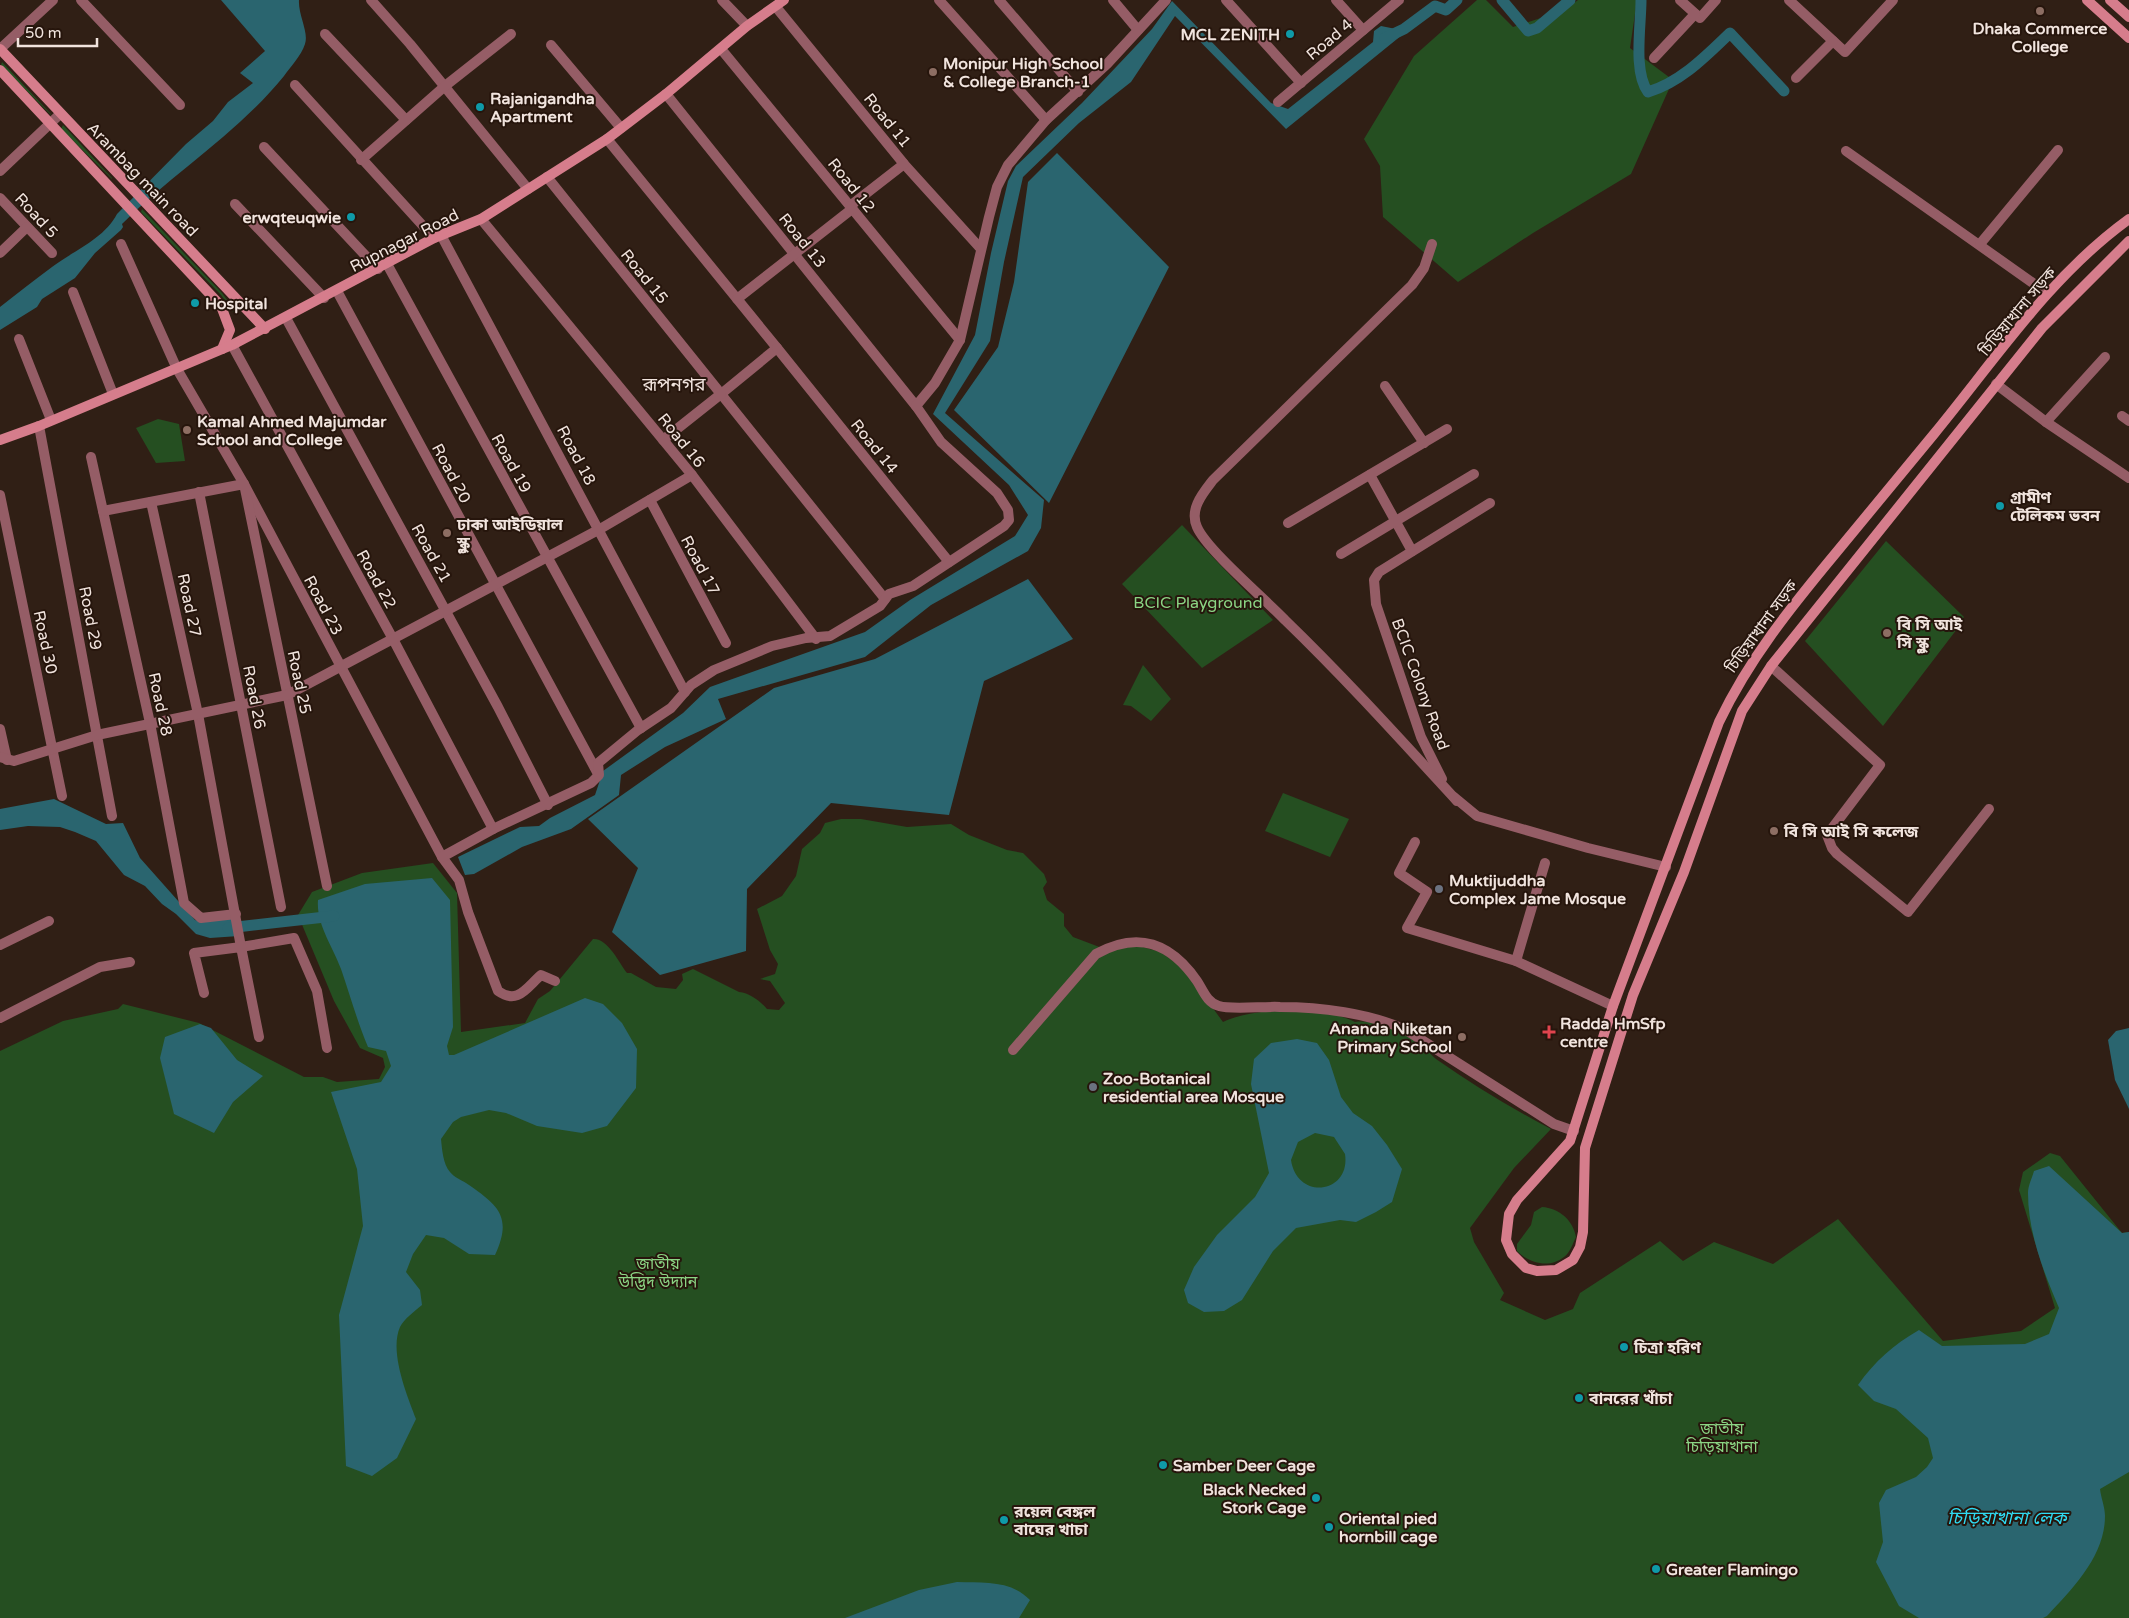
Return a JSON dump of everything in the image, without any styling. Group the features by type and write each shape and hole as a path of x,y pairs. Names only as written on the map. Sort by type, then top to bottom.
{"main road":[{"name":"Rupnagar Road","path":"0,440 39,426 227,347 324,298 437,236 482,219 607,139 666,94 747,26 784,0"},
{"path":"2087,0 2129,38"},
{"path":"2110,0 2129,17"},
{"name":"Arambag main road","path":"0,49 265,329"},
{"name":"Arambag main road","path":"0,70 221,306 230,330 227,347"},
{"path":"122,200 133,189"},
{"name":"চিড়িয়াখানা সড়ক","path":"2129,219 2047,293 1757,654 1735,688 1719,722 1613,1006 1570,1141 1517,1200 1509,1214 1506,1240 1512,1254 1526,1268 1537,1271 1556,1270 1573,1260 1580,1247 1583,1232 1585,1148 1633,995 1684,872 1742,711 1771,665 1996,384 2069,299 2129,241"},
{"path":"2055,285 2069,299"},
{"path":"1757,654 1771,665"},
{"path":"1666,867 1684,872"},
{"path":"1570,1141 1585,1148"}],"street":[{"path":"0,49 53,0"},
{"path":"81,0 180,104"},
{"path":"371,0 445,86 528,189"},
{"path":"722,0 747,26"},
{"path":"939,0 1046,120"},
{"path":"1000,0 1078,92"},
{"path":"1113,0 1138,30"},
{"path":"916,406 935,383 960,340 997,187 1008,165 1046,120 1064,102 1078,92 1166,0"},
{"path":"1226,0 1301,83"},
{"path":"1336,0 1364,30"},
{"name":"Road 4","path":"1278,102 1399,0"},
{"path":"1680,0 1700,18 1716,0"},
{"path":"1789,0 1845,52 1893,0"},
{"name":"Road 11","path":"776,7 904,164 981,248"},
{"path":"1654,58 1695,14"},
{"path":"325,34 406,120"},
{"path":"361,160 445,86 511,34"},
{"path":"1796,78 1833,41"},
{"path":"551,45 621,128"},
{"name":"Road 12","path":"721,49 960,340"},
{"name":"Road 18","path":"295,85 361,160 437,236 600,530 685,692"},
{"name":"Road 13","path":"666,94 916,406 941,442 969,469 984,479 997,493 1008,510 1008,520 1004,526 949,562"},
{"path":"0,171 60,114"},
{"path":"607,139 737,299 904,164"},
{"name":"Road 19","path":"264,147 382,266 641,728"},
{"path":"1980,244 2058,150"},
{"path":"1846,151 2047,293"},
{"name":"Road 15","path":"547,176 748,430 885,599"},
{"name":"Road 5","path":"0,198 52,253"},
{"path":"235,204 324,298"},
{"name":"Road 16","path":"482,219 692,476 816,639"},
{"path":"0,253 27,227"},
{"name":"Road 23","path":"121,244 177,369 244,484 442,857 459,880 468,912 498,991 507,997 518,996 541,975 556,981"},
{"path":"1432,244 1424,268 1412,285 1213,480 1200,498 1194,513 1196,527 1220,556 1344,678 1457,801"},
{"name":"Road 20","path":"337,291 599,775"},
{"path":"72,292 113,394"},
{"name":"Road 14","path":"737,299 949,562"},
{"name":"Road 21","path":"286,318 446,611 548,805"},
{"path":"20,339 51,420"},
{"name":"Road 22","path":"227,347 393,639 493,829"},
{"path":"663,440 777,348"},
{"path":"2046,422 2105,357"},
{"path":"1996,384 2046,422 2129,478"},
{"path":"1385,386 1424,443"},
{"name":"Road 29","path":"39,426 112,816"},
{"path":"1288,523 1447,429"},
{"name":"Road 28","path":"91,457 150,723 184,903 201,918 236,914"},
{"path":"1341,554 1474,474"},
{"path":"1370,475 1412,551"},
{"path":"0,729 3,759 14,761 97,735 287,695 546,556 600,530 692,476"},
{"path":"103,511 244,484"},
{"name":"Road 25","path":"244,484 327,886"},
{"name":"Road 26","path":"199,492 281,907"},
{"name":"Road 30","path":"0,495 62,796"},
{"name":"Road 17","path":"650,500 726,643"},
{"name":"Road 27","path":"151,502 198,714 259,1037"},
{"name":"BCIC Colony Road","path":"1490,503 1379,572 1374,580 1374,592 1421,737 1439,774 1457,801 1477,816 1588,848 1666,867"},
{"path":"442,857 493,829 591,784 599,775 598,763 641,728 671,708 685,692 714,670 772,646 806,638 816,639 830,636 880,606 888,594 913,586 949,562"},
{"path":"1771,665 1880,765 1827,835 1832,848 1838,854 1908,912 1989,809"},
{"path":"1415,842 1399,873 1427,892 1408,928 1516,961 1613,1006"},
{"path":"1516,961 1545,863"},
{"path":"0,945 49,921"},
{"path":"204,993 194,953 241,944 294,938 317,991 327,1048"},
{"path":"1013,1050 1096,954 1113,945 1141,941 1150,942 1177,958 1188,969 1206,998 1218,1006 1295,1007 1352,1015 1392,1024 1406,1030 1554,1124 1574,1131"},
{"path":"0,1018 100,967 130,962"}],"green space":[{"path":"1477,0 1486,0 1513,27 1565,10 1578,0 1637,0 1630,48 1673,80 1631,174 1533,233 1458,282 1383,217 1380,166 1364,139 1414,56"},
{"path":"2,62 50,113 52,116 1,65"},
{"path":"63,125 112,178 112,179 61,129"},
{"path":"142,209 222,293 236,312 234,313 221,295 141,212"},
{"path":"158,419 179,424 185,461 156,463 136,428"},
{"name":"BCIC Playground","path":"1182,525 1273,620 1202,668 1122,584"},
{"path":"1886,541 1964,617 1955,628 1957,629 1883,726 1805,641"},
{"path":"1143,665 1171,699 1151,721 1131,706 1123,705"},
{"path":"1283,793 1349,819 1330,857 1265,831"},
{"name":"জাতীয় উদ্ভিদ উদ্যান","path":"841,819 861,819 907,827 951,824 969,835 1007,850 1023,853 1044,874 1047,882 1043,888 1047,900 1064,914 1064,926 1073,937 1110,951 1135,945 1161,952 1185,970 1223,1022 1252,1013 1289,1010 1326,1013 1355,1022 1370,1022 1387,1026 1416,1040 1436,1059 1464,1078 1551,1129 1514,1168 1470,1228 1474,1242 1504,1293 1500,1300 1545,1320 1573,1309 1580,1293 1660,1241 1683,1261 1714,1242 1773,1264 1838,1219 1943,1341 2021,1331 2055,1308 2019,1190 2023,1172 2050,1153 2060,1156 2122,1233 2129,1232 2129,1618 0,1618 0,1051 63,1021 118,1009 123,1004 199,1023 304,1077 323,1077 337,1082 379,1079 385,1067 383,1058 360,1048 334,1001 298,915 312,892 362,873 433,863 457,893 461,1032 525,1023 538,999 550,991 593,939 604,942 627,973 631,973 656,987 676,989 683,980 682,974 693,969 751,996 767,1009 779,1010 785,1003 770,981 760,979 775,974 778,964 770,950 757,909 782,896 796,876 802,849 820,833 825,823"},
{"path":"1542,1207 1559,1212 1564,1216 1572,1225 1576,1237 1566,1255 1558,1261 1546,1264 1527,1259 1517,1251 1517,1244 1531,1225 1534,1212"}],"water":[{"path":"221,0 299,0 306,39 298,57 266,97 247,116 142,205 122,224 121,230 95,253 75,278 42,299 37,307 0,330 0,307 52,267 88,244 104,231 117,214 186,144 213,121 228,102 253,83 240,73 265,51"},
{"path":"1172,1 1271,103 1288,109 1373,42 1374,31 1381,26 1396,29 1402,35 1286,129 1175,16 1131,82 1079,123 1023,177 1004,262 990,341 945,413 1044,500 1041,528 1028,551 931,605 865,657 718,699 726,719 665,747 621,775 619,795 571,829 522,847 474,874 465,875 458,857 520,827 539,826 550,818 595,795 603,771 683,713 710,687 865,632 910,600 1015,536 1028,515 1009,485 933,414 975,335 991,253 1008,181 1016,166 1082,103 1152,29"},
{"path":"1057,153 1169,267 1049,503 954,410 998,347 1014,282 1028,182"},
{"path":"1028,579 1073,639 984,681 949,815 831,803 747,889 746,951 660,975 612,932 638,868 588,819 774,688 875,659"},
{"path":"54,799 106,824 123,823 140,858 195,920 202,922 236,918 239,936 210,938 196,934 145,886 124,875 96,841 60,827 28,826 0,830 0,809"},
{"path":"432,878 450,900 453,1027 447,1046 449,1055 454,1055 585,998 603,1004 622,1023 637,1049 636,1088 607,1126 582,1133 537,1126 506,1113 489,1110 461,1117 453,1122 441,1139 443,1156 450,1172 494,1205 502,1221 503,1230 495,1255 469,1254 444,1238 426,1235 413,1254 406,1272 420,1290 422,1305 400,1327 397,1337 397,1349 401,1373 416,1419 397,1458 372,1476 346,1466 339,1315 363,1226 357,1169 331,1092 381,1082 391,1066 386,1051 368,1047 341,969 322,927 318,900 365,884"},
{"path":"200,1024 211,1028 237,1060 263,1076 233,1102 214,1133 174,1114 160,1058 165,1037"},
{"path":"2129,1028 2129,1109 2115,1080 2108,1040 2116,1031"},
{"path":"1297,1039 1317,1043 1329,1060 1341,1097 1353,1113 1372,1126 1402,1169 1392,1202 1356,1222 1340,1220 1296,1228 1273,1251 1242,1300 1224,1311 1204,1312 1188,1303 1184,1290 1194,1267 1217,1235 1255,1197 1269,1173 1251,1084 1254,1059 1271,1043","holes":["1315,1133 1334,1137 1345,1154 1345,1167 1340,1178 1332,1184 1322,1187 1312,1187 1303,1182 1295,1173 1291,1160 1298,1142"]},
{"name":"চিড়িয়াখানা লেক","path":"2049,1166 2122,1233 2129,1232 2129,1472 2100,1489 2105,1516 2104,1531 2100,1545 2094,1558 2077,1583 2047,1616 2043,1618 1919,1618 1899,1606 1876,1562 1883,1542 1879,1503 1886,1490 1916,1477 1927,1467 1933,1458 1928,1438 1896,1409 1874,1401 1858,1385 1885,1354 1919,1330 1942,1346 2025,1344 2049,1334 2059,1308 2034,1238 2028,1193 2034,1171"},
{"path":"957,1582 1006,1586 1023,1594 1030,1600 1019,1618 845,1618 919,1590"}],"waterway":[{"path":"1385,38 1404,29 1435,6 1446,10 1457,0"},
{"path":"1502,0 1528,31 1537,28 1570,0"},
{"path":"1641,0 1639,61 1643,83 1648,92 1660,88 1682,75 1730,33 1784,91"},
{"path":"228,928 334,916"}],"place":[{"name":"Dhaka Commerce College","path":"2040,11"},
{"name":"MCL ZENITH","path":"1290,34"},
{"name":"Monipur High School & College Branch-1","path":"933,72"},
{"name":"Rajanigandha Apartment","path":"480,107"},
{"name":"erwqteuqwie","path":"351,217"},
{"name":"Hospital","path":"195,303"},
{"name":"Kamal Ahmed Majumdar School and College","path":"187,430"},
{"name":"গ্রামীণ টেলিকম ভবন","path":"2000,506"},
{"name":"ঢাকা আইডিয়াল স্কুল","path":"447,533"},
{"name":"বি সি আই সি স্কুল","path":"1887,633"},
{"name":"বি সি আই সি কলেজ","path":"1774,831"},
{"name":"Muktijuddha Complex Jame Mosque","path":"1439,889"},
{"name":"Radda HmSfp centre","path":"1549,1032"},
{"name":"Ananda Niketan Primary School","path":"1462,1037"},
{"name":"Zoo-Botanical residential area Mosque","path":"1093,1087"},
{"name":"চিত্রা হরিণ","path":"1624,1347"},
{"name":"বানরের খাঁচা","path":"1579,1398"},
{"name":"Samber Deer Cage","path":"1163,1465"},
{"name":"Black Necked Stork Cage","path":"1316,1498"},
{"name":"রয়েল বেঙ্গল বাঘের খাচা","path":"1004,1520"},
{"name":"Oriental pied hornbill cage","path":"1329,1527"},
{"name":"Greater Flamingo","path":"1656,1569"}],"district":[{"name":"রূপনগর","path":"674,384"}],"park label":[{"name":"জাতীয় চিড়িয়াখানা","path":"1722,1437"}]}
